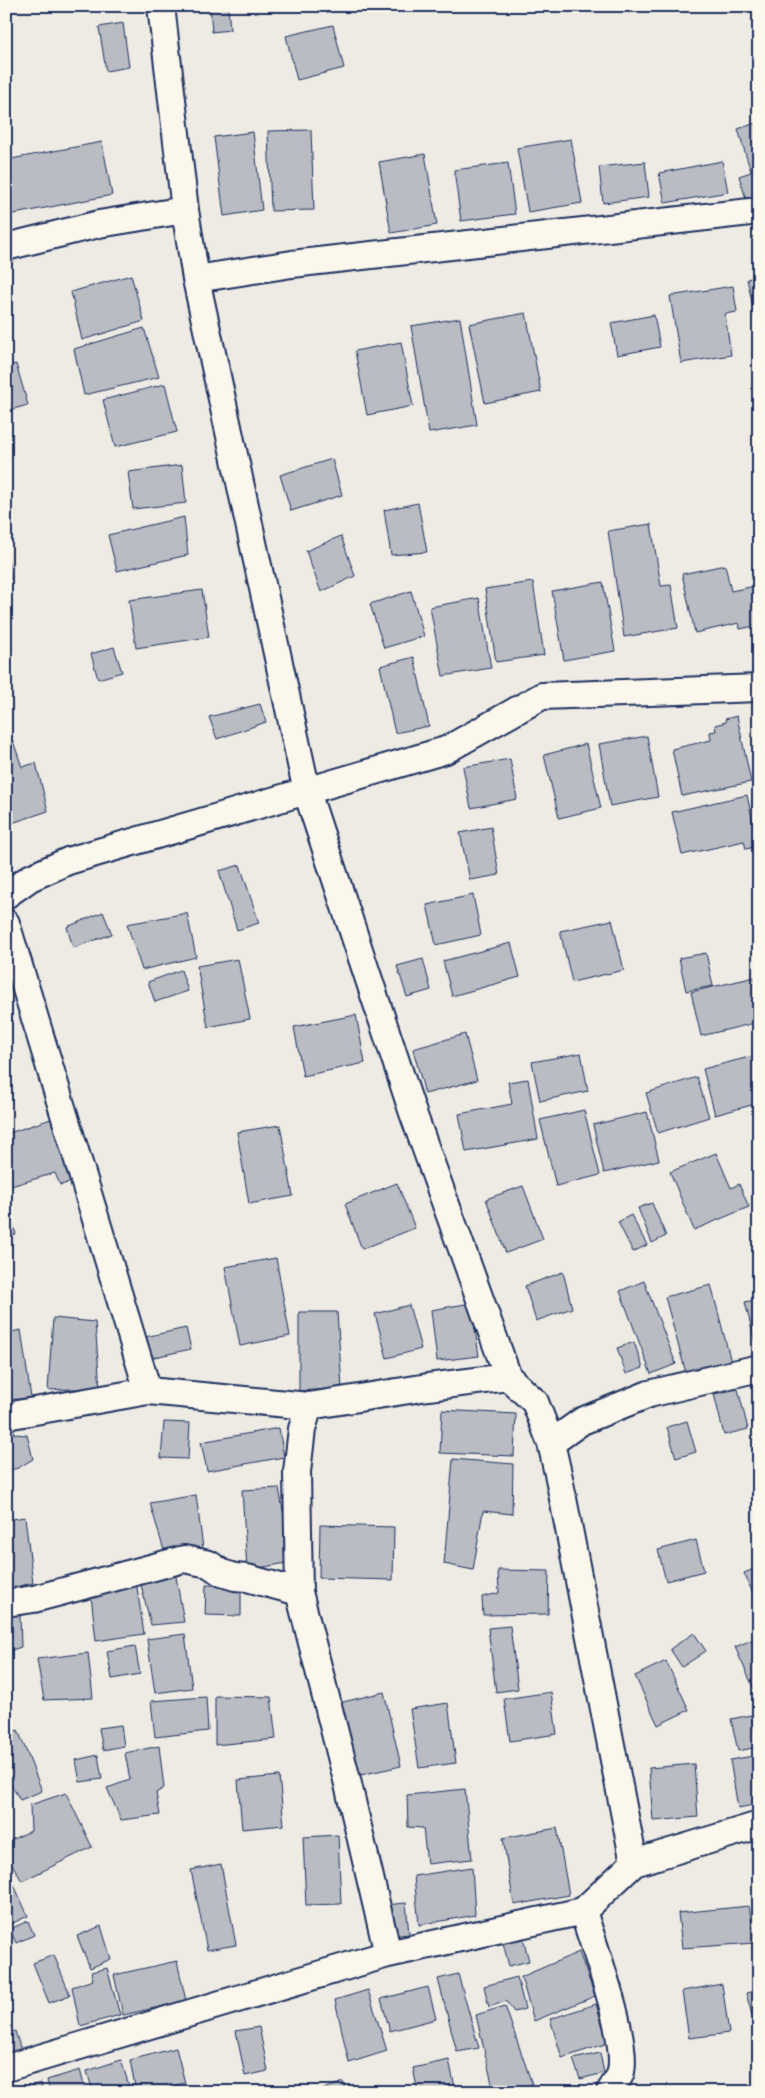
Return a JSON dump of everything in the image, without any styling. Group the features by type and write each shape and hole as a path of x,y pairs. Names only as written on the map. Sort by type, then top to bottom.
{"street":[{"path":"161,6 185,210 196,279 307,792 413,1113 508,1377 535,1402 550,1443 559,1478 634,1863"},
{"path":"6,248 99,224 185,210"},
{"path":"196,279 292,264 759,212"},
{"path":"6,895 30,878 68,861 446,750 542,696 759,688"},
{"path":"6,923 148,1391"},
{"path":"550,1443 582,1421 649,1394 759,1368"},
{"path":"12,1415 148,1391 309,1406 428,1387 508,1377"},
{"path":"309,1406 302,1429 298,1472 299,1592 347,1780 388,1954"},
{"path":"6,1603 34,1599 184,1559 197,1560 209,1564 222,1573 235,1577 247,1578 299,1592"},
{"path":"6,2068 388,1954 583,1910 634,1863 759,1825"},
{"path":"583,1910 619,2031 621,2068 620,2074 610,2092"}],"building":[{"path":"210,6 228,6 230,30 212,32"},
{"path":"123,23 129,67 106,71 99,27"},
{"path":"333,25 344,68 297,80 286,36"},
{"path":"759,122 759,195 746,199 739,176 751,172 738,129"},
{"path":"311,130 314,210 271,211 268,131"},
{"path":"253,132 262,210 224,216 214,137"},
{"path":"571,139 582,203 528,212 517,148"},
{"path":"102,142 112,195 9,215 6,200 6,160"},
{"path":"425,154 437,225 391,233 379,162"},
{"path":"722,161 728,192 665,203 659,173"},
{"path":"645,162 649,197 603,203 599,167"},
{"path":"508,163 515,214 461,221 454,170"},
{"path":"131,275 144,321 82,340 71,292"},
{"path":"759,276 759,325 757,325 747,279"},
{"path":"733,286 737,312 725,314 731,355 681,363 670,296"},
{"path":"526,313 541,392 485,403 469,324"},
{"path":"654,315 660,347 617,355 611,323"},
{"path":"460,318 477,425 429,433 411,326"},
{"path":"144,328 159,377 84,395 74,349"},
{"path":"401,342 413,406 367,415 355,351"},
{"path":"16,364 28,405 6,411 6,366"},
{"path":"165,384 177,432 115,447 103,400"},
{"path":"332,459 342,495 291,511 280,475"},
{"path":"182,465 186,503 133,509 128,472"},
{"path":"418,503 427,552 391,555 384,510"},
{"path":"184,517 188,555 117,571 108,535"},
{"path":"651,524 661,586 671,585 678,628 624,637 608,531"},
{"path":"341,536 355,576 321,592 306,551"},
{"path":"6,540 11,579 6,580"},
{"path":"725,565 731,591 755,586 759,605 759,625 740,629 739,623 695,633 682,574"},
{"path":"533,582 544,655 496,662 485,589"},
{"path":"603,582 615,651 564,660 552,591"},
{"path":"202,590 209,637 136,648 129,600"},
{"path":"411,591 424,636 384,648 370,604"},
{"path":"479,598 491,668 443,676 430,607"},
{"path":"114,647 122,672 98,679 91,654"},
{"path":"414,657 429,726 395,733 380,666"},
{"path":"260,704 266,722 217,739 209,717"},
{"path":"737,716 751,782 682,796 672,749 711,740 710,732 716,731 715,725 726,722 725,719"},
{"path":"647,736 658,797 610,806 599,744"},
{"path":"13,741 22,767 36,763 48,811 6,825 6,742"},
{"path":"586,744 601,808 559,818 544,755"},
{"path":"510,759 517,799 471,808 463,767"},
{"path":"747,795 758,846 746,849 744,841 682,855 672,812"},
{"path":"491,827 499,875 470,880 460,833"},
{"path":"240,865 259,923 237,930 219,871"},
{"path":"473,895 481,935 436,945 427,905"},
{"path":"103,912 112,934 73,948 67,927"},
{"path":"187,913 196,957 142,970 127,924"},
{"path":"612,920 624,970 572,982 560,931"},
{"path":"511,943 520,977 452,996 443,961"},
{"path":"706,953 713,986 686,991 679,958"},
{"path":"238,959 250,1019 208,1027 197,966"},
{"path":"423,959 431,990 407,997 397,966"},
{"path":"181,970 188,991 155,1002 148,982"},
{"path":"755,977 759,991 759,1022 701,1036 691,992"},
{"path":"356,1015 365,1063 303,1076 294,1027"},
{"path":"465,1034 477,1080 425,1094 413,1049"},
{"path":"581,1053 588,1091 540,1101 532,1062"},
{"path":"757,1055 759,1064 759,1103 715,1115 703,1069"},
{"path":"697,1077 709,1117 658,1133 646,1093"},
{"path":"528,1079 538,1139 466,1152 459,1114 512,1104 508,1082"},
{"path":"584,1110 600,1175 556,1186 540,1120"},
{"path":"647,1112 659,1160 604,1173 593,1125"},
{"path":"60,1116 80,1180 60,1185 55,1173 8,1187 6,1134"},
{"path":"280,1125 293,1196 249,1204 237,1132"},
{"path":"716,1153 731,1188 739,1184 749,1207 694,1230 670,1172"},
{"path":"397,1183 415,1228 362,1249 345,1204"},
{"path":"523,1186 543,1239 506,1253 486,1199"},
{"path":"652,1203 666,1236 652,1243 638,1208"},
{"path":"6,1205 16,1234 6,1237"},
{"path":"631,1215 647,1245 633,1252 618,1222"},
{"path":"276,1258 290,1336 240,1346 225,1267"},
{"path":"563,1272 572,1308 536,1321 525,1286"},
{"path":"644,1281 676,1364 651,1374 620,1291"},
{"path":"711,1285 731,1362 686,1373 665,1297"},
{"path":"759,1299 759,1349 757,1350 745,1302"},
{"path":"471,1303 479,1356 437,1361 431,1310"},
{"path":"409,1305 421,1349 387,1358 375,1314"},
{"path":"299,1312 337,1312 342,1388 299,1391"},
{"path":"53,1318 95,1322 100,1388 48,1390"},
{"path":"186,1328 191,1349 150,1358 145,1337"},
{"path":"21,1330 31,1398 6,1400 6,1333"},
{"path":"634,1342 643,1368 626,1374 617,1348"},
{"path":"738,1389 748,1429 724,1435 714,1394"},
{"path":"442,1410 516,1414 514,1456 440,1453"},
{"path":"10,1419 15,1434 27,1435 33,1459 18,1468 6,1471 6,1420"},
{"path":"687,1421 696,1452 676,1458 667,1427"},
{"path":"164,1422 190,1423 188,1459 161,1458"},
{"path":"279,1428 284,1457 207,1471 201,1442"},
{"path":"453,1459 513,1464 512,1514 483,1511 473,1570 444,1564"},
{"path":"279,1488 292,1562 247,1570 242,1490"},
{"path":"196,1495 203,1548 165,1554 150,1503"},
{"path":"25,1517 33,1583 19,1586 14,1594 6,1595 6,1520"},
{"path":"320,1525 394,1527 393,1580 319,1578"},
{"path":"696,1540 704,1571 666,1581 658,1550"},
{"path":"759,1567 759,1607 744,1573"},
{"path":"498,1570 549,1571 548,1614 483,1615 482,1597 499,1593"},
{"path":"175,1571 184,1622 151,1625 139,1577"},
{"path":"136,1581 144,1634 96,1641 90,1586"},
{"path":"206,1585 241,1586 241,1616 205,1615"},
{"path":"6,1615 20,1615 21,1647 6,1652"},
{"path":"510,1626 518,1689 496,1692 488,1628"},
{"path":"694,1633 706,1651 682,1667 670,1649"},
{"path":"185,1634 192,1688 155,1693 147,1639"},
{"path":"759,1637 759,1687 754,1689 735,1647"},
{"path":"135,1646 140,1674 112,1679 107,1651"},
{"path":"88,1653 93,1698 44,1700 37,1659"},
{"path":"666,1661 689,1710 658,1725 635,1676"},
{"path":"384,1692 401,1766 356,1776 339,1703"},
{"path":"551,1692 557,1734 510,1741 504,1699"},
{"path":"215,1696 271,1697 276,1739 215,1745"},
{"path":"206,1697 208,1731 155,1737 151,1701"},
{"path":"448,1703 456,1763 419,1768 410,1709"},
{"path":"751,1715 758,1747 738,1751 731,1719"},
{"path":"121,1725 124,1746 103,1750 99,1728"},
{"path":"18,1730 42,1791 20,1800 6,1776 6,1734"},
{"path":"159,1746 164,1788 156,1793 160,1815 121,1820 107,1788 130,1780 125,1753"},
{"path":"98,1755 102,1779 80,1782 76,1760"},
{"path":"759,1755 759,1804 738,1808 730,1760"},
{"path":"694,1764 698,1817 653,1821 649,1768"},
{"path":"279,1776 284,1825 242,1829 238,1780"},
{"path":"465,1789 472,1859 427,1864 423,1828 408,1827 407,1795"},
{"path":"66,1793 92,1847 22,1881 6,1854 6,1842 31,1831 30,1805"},
{"path":"557,1828 569,1895 514,1905 503,1838"},
{"path":"338,1835 341,1904 306,1905 303,1837"},
{"path":"221,1864 236,1945 207,1950 191,1870"},
{"path":"472,1867 475,1915 419,1925 414,1876"},
{"path":"10,1876 28,1916 6,1926 6,1878"},
{"path":"406,1903 409,1934 389,1936 385,1905"},
{"path":"749,1906 755,1943 682,1948 678,1913"},
{"path":"28,1921 34,1935 16,1943 10,1929"},
{"path":"101,1926 111,1959 90,1968 77,1936"},
{"path":"523,1938 529,1961 509,1966 503,1943"},
{"path":"579,1952 595,1996 534,2021 521,1977"},
{"path":"54,1955 70,1995 49,2003 33,1963"},
{"path":"177,1961 186,2001 123,2015 114,1975"},
{"path":"107,1968 120,2015 80,2026 72,1987 93,1980 91,1972"},
{"path":"458,1974 479,2048 457,2052 438,1979"},
{"path":"517,1977 525,2009 514,2012 506,2001 489,2007 484,1986"},
{"path":"722,1984 729,2033 689,2038 682,1991"},
{"path":"428,1987 436,2019 390,2031 381,1999"},
{"path":"368,1990 387,2051 349,2063 335,2000"},
{"path":"759,1990 759,2041 746,1993"},
{"path":"596,2004 608,2043 562,2058 550,2019"},
{"path":"505,2006 532,2084 505,2092 494,2092 476,2015"},
{"path":"259,2027 268,2071 245,2076 236,2031"},
{"path":"15,2031 21,2050 6,2054 6,2034"},
{"path":"176,2048 185,2083 148,2092 136,2092 130,2060"},
{"path":"600,2053 604,2073 580,2079 573,2059"},
{"path":"121,2060 131,2092 93,2092 87,2071"},
{"path":"449,2060 456,2092 418,2092 413,2068"},
{"path":"80,2070 86,2092 50,2092 47,2080"},
{"path":"343,2082 346,2092 316,2092"},
{"path":"41,2083 43,2092 11,2092 11,2091"}]}
